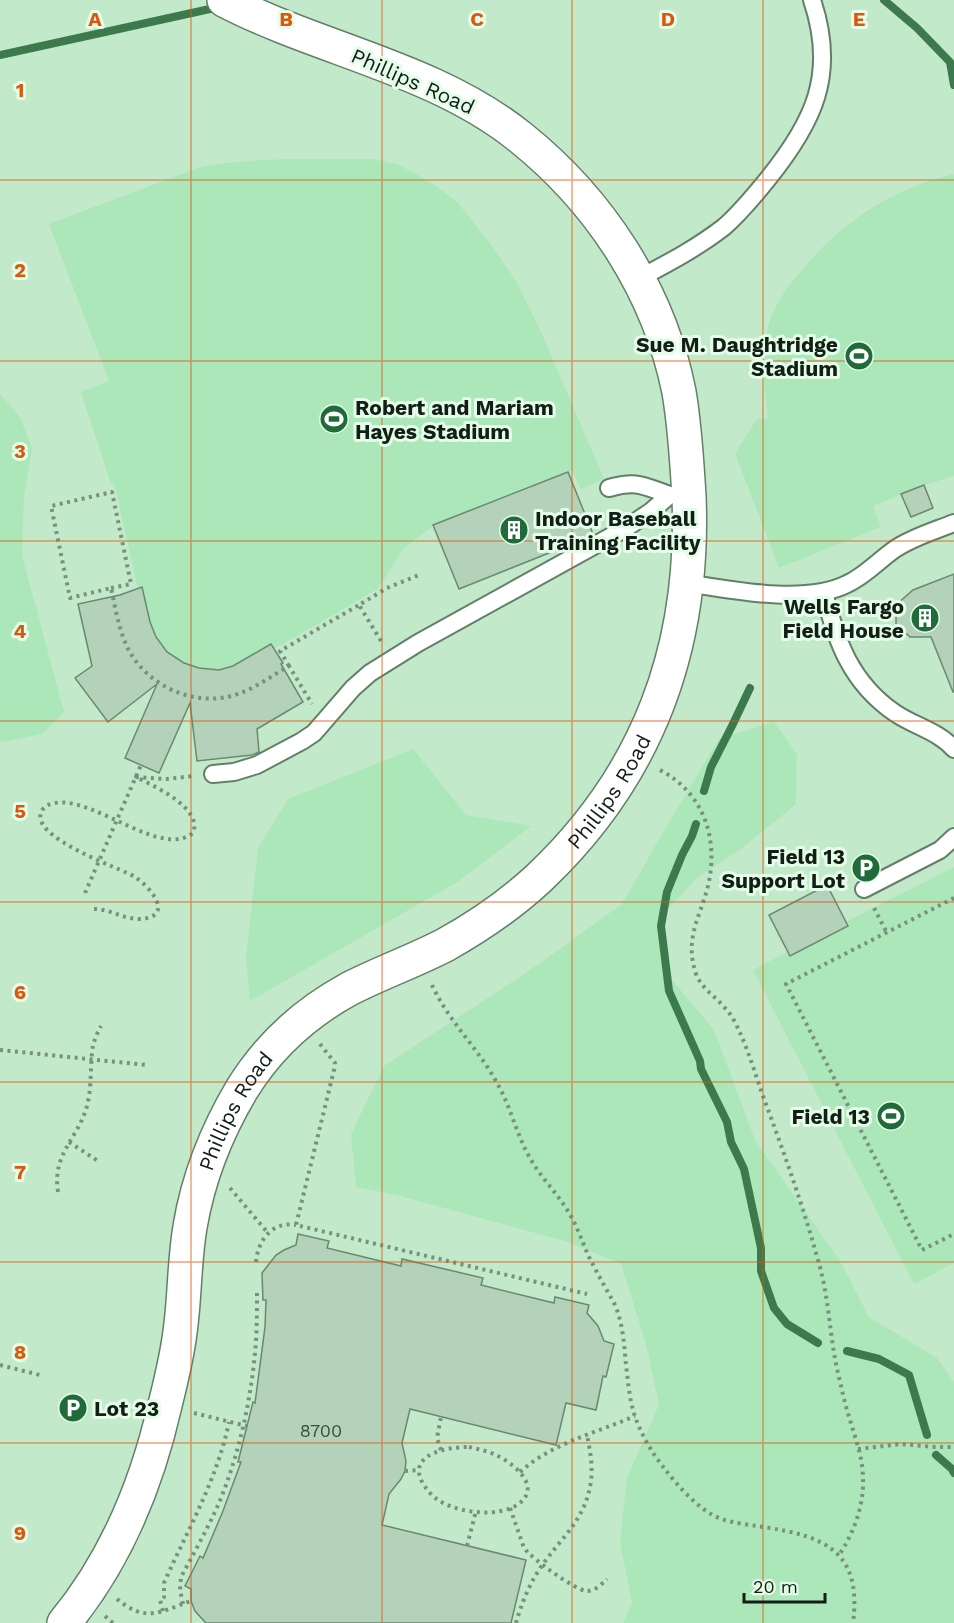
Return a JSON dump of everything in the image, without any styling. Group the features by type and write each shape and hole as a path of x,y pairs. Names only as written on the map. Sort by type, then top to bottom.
{"street":[{"name":"Phillips Road","path":"63,1623 98,1576 123,1532 151,1458 177,1350 184,1300 187,1243 194,1204 204,1170 243,1089 275,1045 310,1015 350,989 441,946 484,921 528,888 568,849 611,794 645,737 660,702 672,663 681,626 687,583 690,542 680,494 688,465 675,375 664,339 638,279 610,231 583,196 540,153 516,133 497,119 441,88 268,21 224,0"}],"lane":[{"path":"638,279 690,250 726,225 751,200 796,141 811,114 822,75 822,44 812,0"},
{"path":"609,488 635,483 680,494"},
{"path":"213,774 234,772 257,765 302,741 314,733 369,673 627,528 680,494"},
{"path":"687,583 764,593 824,592 847,585 904,543 954,523"},
{"path":"824,592 830,618 841,646 853,671 864,686 896,714 944,739 954,749"},
{"path":"864,889 940,850 954,837"}],"path":[{"path":"112,492 131,584 111,588 70,598 51,506 112,492"},
{"path":"322,723 280,651 387,588 419,575"},
{"path":"111,588 124,642 131,655 140,668 161,685 175,692 203,699 230,696 243,692 289,666"},
{"path":"359,605 392,659"},
{"path":"85,893 141,765"},
{"path":"660,770 689,792 706,820 710,837 710,876 695,923 692,938 693,961 701,983 727,1009 741,1034 786,1157 821,1271 837,1369 862,1472 862,1492 855,1528 839,1555"},
{"path":"136,777 166,779 213,774"},
{"path":"94,909 139,919 153,916 159,908 158,902 142,882 57,839 43,824 40,817 42,810 47,805 72,803 151,835 168,839 189,837 195,829 194,820 184,807 161,790 136,777"},
{"path":"864,889 887,933"},
{"path":"954,898 786,984 922,1250 954,1234"},
{"path":"432,983 442,1006 487,1065 504,1097 528,1155 571,1216 615,1305 621,1324 630,1397 635,1416 649,1447 667,1472 710,1514 730,1521 804,1535 826,1545 839,1555 847,1564 854,1586 853,1623"},
{"path":"58,1192 57,1170 87,1107 91,1059 96,1036 101,1026"},
{"path":"296,1225 335,1066 320,1044"},
{"path":"0,1050 147,1065"},
{"path":"69,1142 98,1161"},
{"path":"227,1186 234,1191 268,1233"},
{"path":"256,1262 256,1254 261,1241 268,1233 287,1224 587,1294"},
{"path":"183,1604 180,1590 182,1577 219,1502 245,1426 256,1339 257,1290"},
{"path":"0,1365 40,1375"},
{"path":"191,1412 245,1426"},
{"path":"520,1472 547,1452 635,1416"},
{"path":"441,1417 437,1438 441,1450"},
{"path":"163,1611 160,1600 164,1597 168,1574 206,1496 223,1449 229,1422"},
{"path":"516,1623 530,1586 543,1565 574,1526 588,1494 592,1471 587,1435"},
{"path":"858,1449 901,1444 954,1447"},
{"path":"469,1447 489,1452 520,1472 527,1484 527,1492 520,1502 510,1508 497,1511 476,1511 451,1506 434,1497 422,1482 420,1463 423,1459 441,1450 469,1447"},
{"path":"405,1471 420,1470"},
{"path":"510,1508 524,1548 543,1565 583,1590 593,1590 608,1579"},
{"path":"467,1546 476,1511"},
{"path":"117,1599 141,1614 163,1611 191,1601"},
{"path":"105,1616 113,1623"}],"shaded area":[{"path":"0,0 954,0 954,1623 0,1623"},
{"name":"Robert and Mariam Hayes Stadium","path":"373,159 397,164 443,191 457,202 492,246 516,281 541,332 604,479 581,489 572,470 434,525 403,549 378,589 274,649 271,644 233,666 213,670 190,666 168,653 161,644 151,624 142,588 138,589 114,483 111,484 81,392 109,381 49,224 198,168 263,160"},
{"name":"Sue M. Daughtridge Stadium","path":"954,174 954,476 924,485 873,506 881,527 779,568 735,453 757,419 768,418 764,382 764,347 775,308 783,294 818,252 852,222 870,209 910,188"},
{"path":"0,394 20,417 32,449 24,497 22,556 64,712 42,734 4,742 0,741"},
{"path":"774,722 797,754 796,804 741,849 698,877 661,916 662,968 714,1030 755,1140 840,1261 869,1317 937,1358 954,1382 954,1623 623,1623 632,1603 620,1542 627,1478 659,1405 646,1344 621,1264 568,1242 397,1195 356,1187 351,1134 384,1066 529,971 622,904 719,739"},
{"path":"413,749 466,815 531,826 459,881 250,1001 246,958 258,848 288,799"},
{"name":"Field 13","path":"954,867 954,1263 914,1284 753,970 788,952 791,955 848,926 846,922"}],"building":[{"name":"Indoor Baseball Training Facility","path":"568,472 593,534 459,589 433,525"},
{"path":"924,485 933,508 911,517 901,494"},
{"name":"Wells Fargo Field House","path":"954,574 953,692 931,637 910,637 896,624 896,605 913,590"},
{"path":"142,587 156,637 167,652 184,663 199,668 219,670 233,666 271,644 303,702 257,729 259,752 252,755 197,761 190,703 159,773 125,758 157,684 108,722 75,678 92,666 78,604 120,595"},
{"path":"827,885 848,926 790,956 769,915"},
{"path":"298,1234 329,1241 327,1248 401,1266 402,1259 483,1278 481,1285 554,1303 555,1297 589,1305 587,1313 598,1326 604,1341 614,1344 606,1377 603,1376 596,1410 566,1403 556,1445 410,1409 402,1443 406,1461 405,1471 389,1494 382,1525 526,1560 511,1623 206,1623 195,1611 191,1601 191,1589 185,1586 200,1556 203,1558 223,1511 241,1462 238,1462 253,1402 255,1403 265,1327 266,1300 263,1300 262,1273 276,1255 296,1245"}],"waterway":[{"path":"884,0 917,28 950,62 954,85"},
{"path":"0,55 219,7"},
{"path":"704,791 711,767 750,688"},
{"path":"696,824 667,892 661,926 669,991 700,1061 701,1069 727,1122 731,1142 744,1169 761,1248 761,1271 774,1308 787,1324 818,1343"},
{"path":"847,1351 879,1359 909,1375 927,1435"},
{"path":"936,1455 954,1473"}],"place":[{"name":"Sue M. Daughtridge Stadium","path":"859,356"},
{"name":"Robert and Mariam Hayes Stadium","path":"334,419"},
{"name":"Indoor Baseball Training Facility","path":"514,530"},
{"name":"Wells Fargo Field House","path":"925,618"},
{"name":"Field 13 Support Lot","path":"866,868"},
{"name":"Field 13","path":"891,1116"},
{"name":"Lot 23","path":"73,1408"}]}
